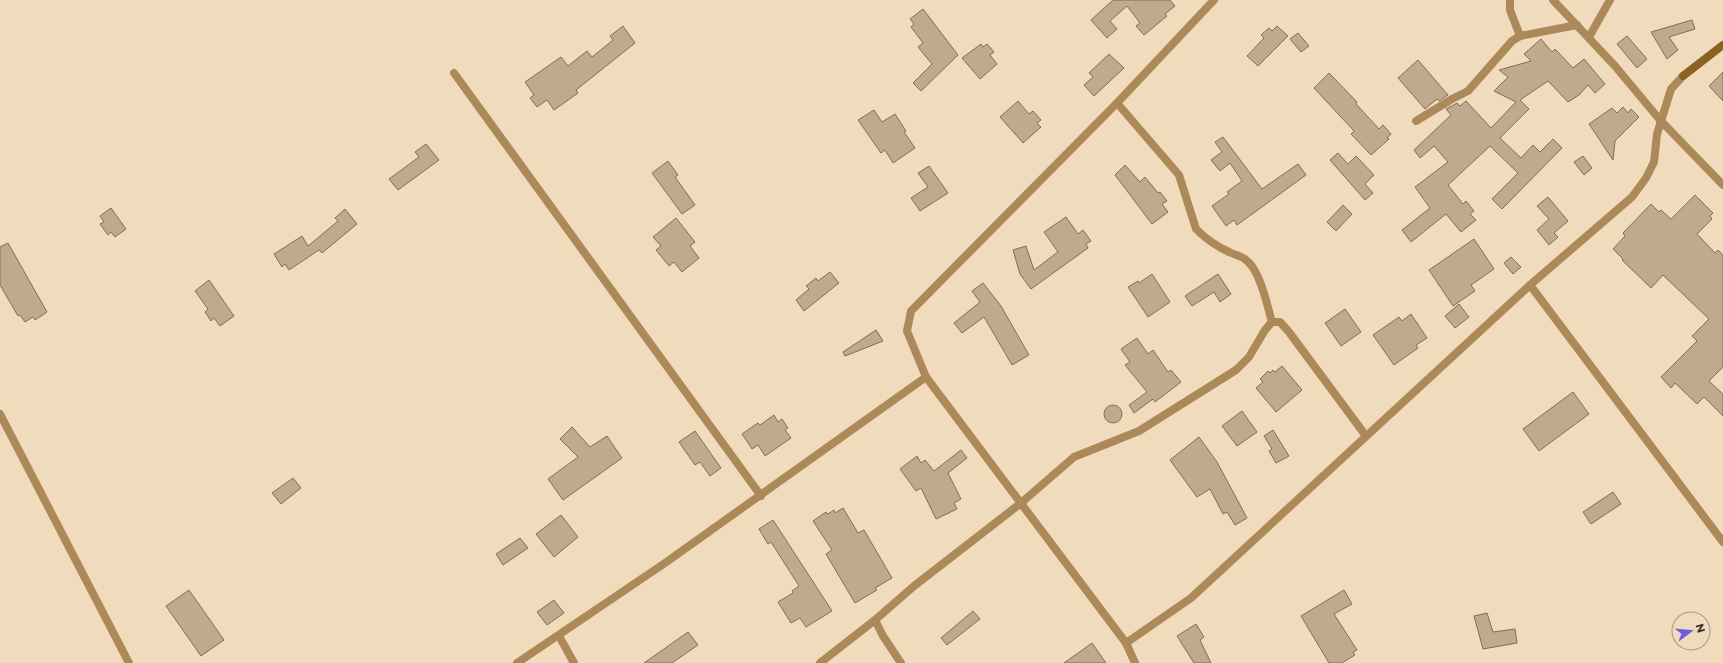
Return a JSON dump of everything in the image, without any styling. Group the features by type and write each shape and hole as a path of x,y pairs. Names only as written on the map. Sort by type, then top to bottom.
{"main road":[{"path":"1683,76 1723,45"}],"street":[{"path":"1135,663 1126,643 926,377 907,331 911,311 1116,103 1214,0"},
{"path":"1510,0 1510,10 1520,36"},
{"path":"1553,0 1589,37 1660,120 1723,186"},
{"path":"1589,37 1610,0"},
{"path":"1416,121 1468,91 1512,41 1520,36 1577,25"},
{"path":"454,73 760,496"},
{"path":"1126,643 1190,598 1530,285 1632,197 1646,178 1654,162 1660,120 1671,89 1683,76"},
{"path":"1116,103 1178,175 1196,229 1229,252 1246,259 1251,264 1257,275 1272,322"},
{"path":"1530,285 1723,542"},
{"path":"820,663 875,620 914,586 1021,503 1074,457 1138,431 1236,370 1249,357 1265,330 1272,322 1280,322 1289,332 1366,436"},
{"path":"517,663 559,636 760,496 926,377"},
{"path":"0,414 129,663"},
{"path":"875,620 883,636 902,663"},
{"path":"559,636 574,663"}],"building":[{"path":"1113,0 1170,0 1175,6 1165,14 1167,16 1144,35 1136,26 1140,23 1127,6 1110,21 1117,29 1107,38 1091,20"},
{"path":"923,9 958,55 921,91 913,83 932,64 918,47 923,43 911,27 914,24 910,19"},
{"path":"1692,20 1695,29 1669,37 1678,50 1667,59 1651,32"},
{"path":"623,26 635,43 576,90 578,93 554,110 547,100 537,107 530,98 534,95 525,82 561,57 568,66 587,51 592,57 613,40 610,36"},
{"path":"1277,26 1288,36 1258,66 1247,56 1264,38 1261,35 1269,28 1272,31"},
{"path":"1298,33 1309,46 1301,52 1290,39"},
{"path":"1627,36 1647,59 1637,68 1617,44"},
{"path":"1541,39 1552,52 1555,49 1573,68 1584,59 1605,84 1595,93 1588,85 1579,95 1568,102 1548,81 1520,100 1529,109 1500,138 1521,158 1533,145 1540,152 1553,139 1562,148 1502,209 1492,199 1518,173 1490,146 1448,185 1463,204 1466,201 1474,211 1470,214 1476,220 1461,232 1446,214 1411,242 1402,230 1430,208 1415,187 1448,162 1434,146 1420,158 1414,150 1451,115 1446,109 1457,103 1460,106 1466,101 1491,128 1516,102 1494,91 1508,77 1499,70 1531,61 1524,54"},
{"path":"981,44 983,47 987,44 994,52 990,55 997,64 980,79 962,58"},
{"path":"1109,54 1124,68 1094,96 1084,85 1093,77 1089,73"},
{"path":"1418,60 1448,95 1439,101 1437,99 1425,109 1398,78"},
{"path":"1723,72 1723,101 1709,86"},
{"path":"1329,73 1357,102 1356,104 1379,129 1383,125 1391,134 1387,138 1389,139 1371,155 1351,134 1354,131 1314,88"},
{"path":"1018,101 1029,114 1033,111 1041,120 1037,123 1041,127 1023,143 1000,117"},
{"path":"1623,107 1628,113 1631,109 1639,117 1615,141 1613,160 1589,124 1612,108 1617,113"},
{"path":"874,110 882,122 895,114 906,131 904,132 915,148 893,163 885,150 881,153 858,120"},
{"path":"1223,137 1262,189 1298,164 1306,175 1237,225 1234,220 1226,226 1212,206 1229,194 1227,192 1242,181 1230,163 1220,171 1211,160 1222,152 1215,142"},
{"path":"426,144 439,160 398,190 389,179 419,157 415,152"},
{"path":"1338,153 1348,164 1356,156 1374,175 1365,184 1373,193 1365,200 1330,160"},
{"path":"1583,156 1592,168 1584,175 1574,162"},
{"path":"668,161 678,175 675,177 695,205 682,214 652,173"},
{"path":"1125,165 1140,182 1145,177 1158,193 1160,192 1167,201 1162,204 1168,212 1152,224 1115,175"},
{"path":"929,166 948,193 920,211 911,198 928,187 918,173"},
{"path":"1695,195 1713,213 1710,216 1712,219 1697,234 1715,253 1718,250 1723,255 1723,367 1709,381 1723,394 1723,416 1704,397 1697,404 1675,383 1671,388 1661,377 1697,341 1692,336 1709,319 1663,275 1651,288 1622,260 1623,259 1613,249 1625,236 1623,233 1651,204 1659,212 1661,210 1671,219"},
{"path":"1548,197 1568,221 1554,233 1558,237 1549,245 1537,230 1549,219 1537,206"},
{"path":"1343,205 1352,214 1336,231 1327,222"},
{"path":"111,208 126,229 115,237 111,232 108,235 100,224 104,222 100,216"},
{"path":"345,209 357,224 322,253 319,250 289,270 285,264 282,267 274,254 302,236 308,246 338,221 335,218"},
{"path":"1066,217 1078,234 1083,230 1091,241 1086,244 1088,248 1031,289 1020,274 1013,250 1026,246 1034,270 1058,252 1044,232"},
{"path":"676,218 695,242 690,246 699,258 682,272 674,262 669,266 656,250 661,246 653,237"},
{"path":"1474,239 1494,269 1471,285 1475,291 1453,306 1429,270"},
{"path":"8,243 47,312 35,320 33,317 25,322 20,315 18,316 0,285 0,247"},
{"path":"1511,257 1521,267 1513,274 1504,263"},
{"path":"830,272 839,283 804,311 796,300 809,289 806,286 816,278 818,281"},
{"path":"1152,274 1170,302 1148,317 1128,287 1138,281 1139,283"},
{"path":"1218,274 1231,294 1220,302 1214,292 1192,306 1185,296"},
{"path":"209,280 234,316 220,326 214,318 211,321 205,312 208,309 195,291"},
{"path":"983,283 1001,306 1029,355 1012,365 984,317 962,333 954,323 980,302 972,291"},
{"path":"1459,304 1469,317 1455,328 1445,316"},
{"path":"1345,309 1361,332 1341,346 1325,323"},
{"path":"1411,314 1427,338 1416,345 1418,348 1394,365 1373,335 1399,317 1402,321"},
{"path":"876,330 883,341 845,356 843,352"},
{"path":"1137,338 1148,354 1153,350 1168,372 1171,370 1181,382 1155,402 1153,399 1134,413 1129,405 1147,392 1125,365 1130,362 1121,349"},
{"path":"1282,366 1302,390 1276,412 1256,388 1263,382 1260,379 1268,371 1270,373 1273,370 1275,372"},
{"path":"1573,392 1589,414 1539,451 1523,429"},
{"path":"1113,405 1119,408 1122,414 1119,420 1113,423 1107,420 1104,414 1107,408"},
{"path":"1242,411 1257,432 1237,446 1222,426"},
{"path":"774,415 778,422 782,419 788,428 785,430 791,438 765,456 758,445 752,449 742,434 758,423 760,425"},
{"path":"572,427 590,447 607,436 622,458 563,500 548,479 578,457 560,439"},
{"path":"1273,430 1289,456 1276,463 1269,451 1272,449 1264,436"},
{"path":"695,431 721,468 710,476 700,462 695,465 679,442"},
{"path":"1199,437 1217,462 1247,518 1235,525 1227,512 1223,514 1210,489 1197,497 1170,460"},
{"path":"961,450 967,458 948,473 961,499 954,503 957,509 936,519 921,488 916,491 900,469 917,456 921,463 925,460 934,471"},
{"path":"293,478 301,488 281,504 272,493"},
{"path":"1613,492 1621,504 1591,524 1583,512"},
{"path":"843,508 858,533 864,530 892,578 875,588 877,590 855,603 826,554 832,550 813,521 826,512 828,514 834,510 835,513"},
{"path":"561,515 578,537 554,557 536,534"},
{"path":"773,520 832,611 806,627 800,618 791,623 778,602 793,593 792,591 799,586 771,542 768,544 759,529"},
{"path":"520,538 528,548 503,565 496,554"},
{"path":"189,590 224,640 201,656 166,606"},
{"path":"1344,590 1352,604 1334,614 1357,650 1353,652 1355,655 1342,663 1329,663 1301,616"},
{"path":"554,600 564,613 547,625 537,612"},
{"path":"973,611 980,619 947,645 941,638"},
{"path":"1487,613 1493,632 1515,629 1517,643 1483,649 1474,616"},
{"path":"1196,624 1204,637 1200,640 1211,663 1194,663 1177,636"},
{"path":"688,632 698,645 672,663 644,663"},
{"path":"1092,643 1106,663 1064,663"}]}
